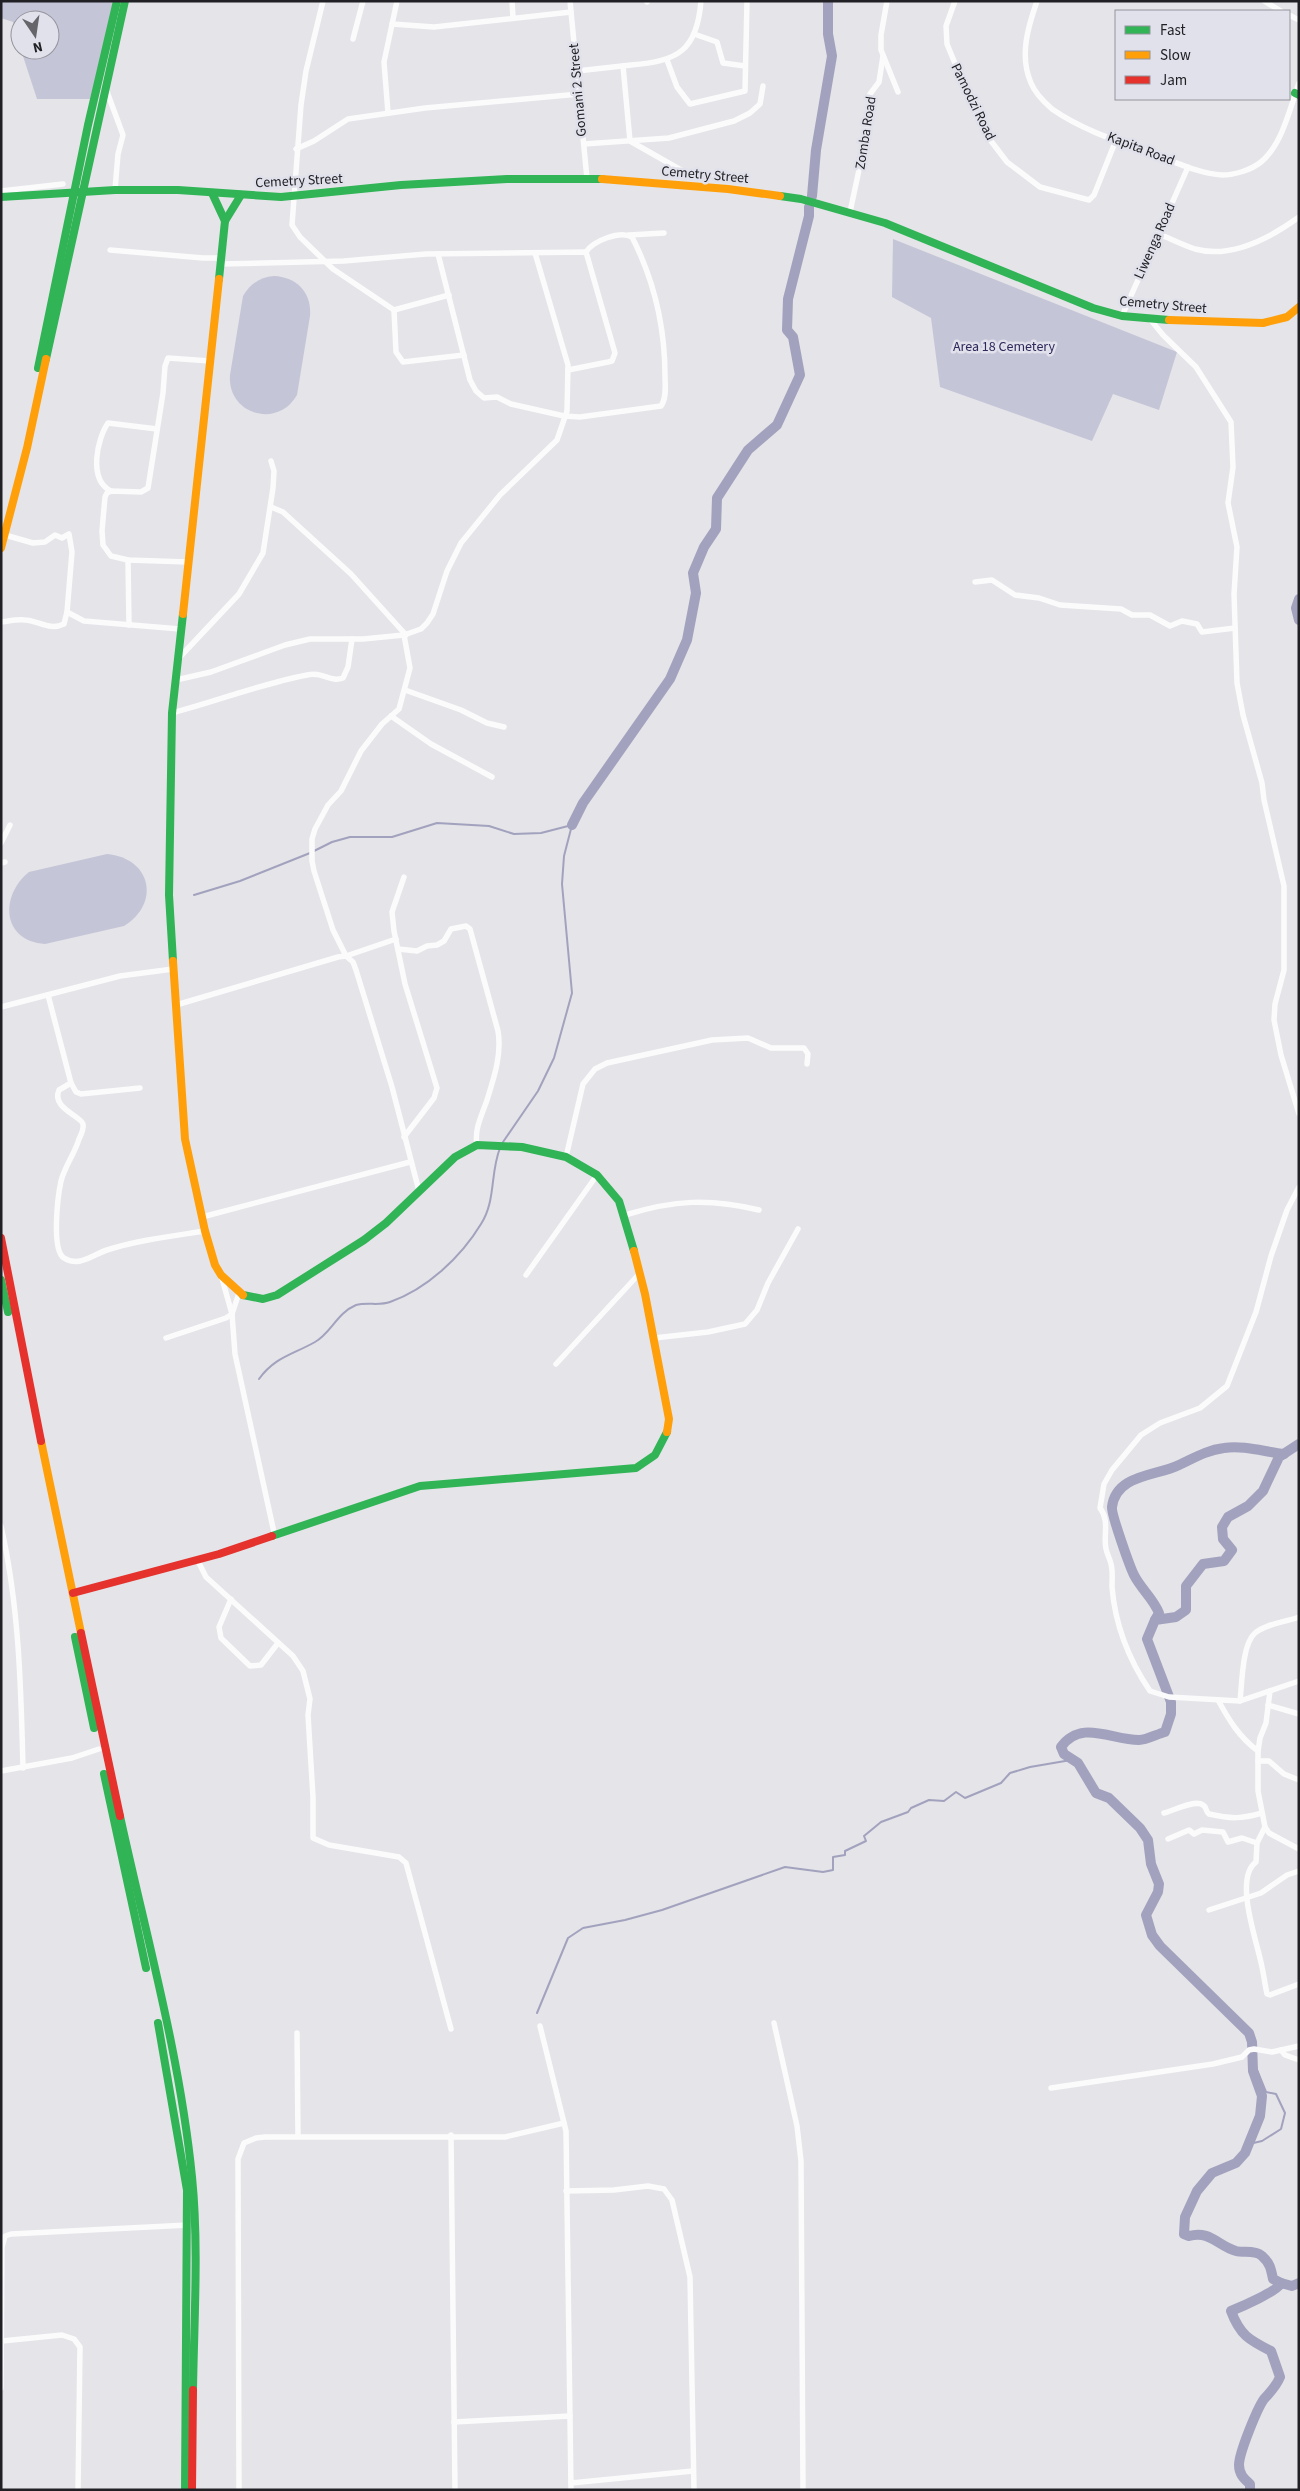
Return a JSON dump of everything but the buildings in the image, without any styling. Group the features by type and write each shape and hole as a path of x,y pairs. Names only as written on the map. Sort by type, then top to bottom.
{"main road":[{"path":"1,525 37,376 88,125 117,1"},
{"path":"1,548 27,448 125,1"},
{"name":"Cemetry Street","path":"1,197 75,194 115,190 296,196 464,181 588,179 751,192 802,199 850,212 920,236 1093,308 1122,316 1150,319 1272,322 1287,317 1299,307"},
{"path":"212,193 225,221"},
{"path":"72,1593 198,1561 275,1537 398,1492 420,1486 483,1479 625,1470 646,1464 659,1452 668,1433 669,1419 654,1338 625,1215 619,1201 597,1175 566,1157 522,1146 477,1145 455,1157 386,1223 364,1240 289,1289 263,1299 252,1299 239,1293 221,1275 215,1265 205,1231 185,1139 169,895 172,712 225,221 241,195"},
{"path":"1,1238 39,1436 179,2088 192,2168 185,2490"},
{"path":"1,1280 173,2098 186,2174 191,2224 192,2490"}],"street":[{"path":"323,1 306,71 296,149 296,196 292,218 294,229 346,279 381,299 394,310"},
{"path":"353,39 363,1"},
{"path":"388,113 384,62 397,1"},
{"path":"512,1 513,18"},
{"name":"Gomani 2 Street","path":"570,1 588,179"},
{"path":"577,71 667,60 685,47 694,34 698,23 701,1"},
{"path":"667,60 677,87 690,104 745,91 747,1"},
{"name":"Zomba Road","path":"850,212 859,170 865,156 870,94 879,82 882,56 880,42 887,1"},
{"name":"Pamodzi Road","path":"955,1 946,26 947,44 983,129 1007,162 1040,186 1086,200 1094,195 1116,140"},
{"name":"Kapita Road","path":"1036,1 1025,48 1025,64 1031,83 1051,108 1070,120 1116,140 1188,167 1223,175 1242,172 1260,162 1274,146 1297,94 1299,83"},
{"path":"1264,1 1279,10"},
{"path":"392,24 434,27 571,12"},
{"path":"694,34 717,42 723,63 745,66"},
{"name":"Zomba Road","path":"882,56 898,92"},
{"path":"623,66 630,140"},
{"path":"584,144 669,138 740,118 760,104 762,86"},
{"path":"105,87 123,135 118,154 115,190"},
{"path":"296,149 314,141 348,119 388,113 579,94"},
{"path":"630,140 688,174 712,174"},
{"name":"Liwenga Road","path":"1122,316 1188,167"},
{"path":"1,191 64,184"},
{"path":"1159,234 1194,248 1228,250 1249,245 1299,217"},
{"path":"110,250 220,261 326,261 438,254 586,252 596,243 621,235 664,233"},
{"path":"438,254 472,386 484,398 498,397 511,404 564,416 592,417 657,407 664,402 664,336 661,315 646,267 629,235"},
{"path":"568,370 608,362 612,360 615,353 586,252"},
{"path":"176,680 210,672 310,639 352,639 405,635 421,630 427,623 433,614 447,571 461,543 500,495 557,440 568,408 566,395 568,370 535,253"},
{"path":"394,310 449,295"},
{"path":"394,310 393,316 397,330 396,352 403,362 464,355"},
{"path":"1150,319 1163,336 1196,367 1231,422 1233,467 1228,502 1237,547 1234,594 1238,683 1243,715 1262,783 1284,886 1284,970 1275,1004 1274,1020 1281,1055 1299,1114"},
{"path":"158,429 108,423 100,434 95,466 107,489 141,492 148,488 158,429 165,366 168,358 210,362"},
{"path":"178,660 239,594 264,553 271,508 274,471 270,461"},
{"path":"111,490 105,497 102,516 103,545 111,556 128,560 188,562"},
{"path":"271,508 283,512 345,568 405,635 410,668 398,709 361,751 341,791 328,805 315,829 312,839 312,861 333,930 346,956 353,962 356,970 392,1087 418,1191"},
{"path":"1,622 25,620 42,626 60,626 64,624 68,612 72,552 69,534 62,538 55,535 45,542 33,543 5,535"},
{"path":"128,560 129,626"},
{"path":"976,582 992,580 1015,595 1039,598 1060,605 1121,609 1132,615 1150,615 1170,626 1182,621 1198,624 1202,632 1235,628"},
{"path":"68,612 84,621 180,629"},
{"path":"172,712 198,706 253,687 292,678 321,674 332,680 343,678 348,667 352,639"},
{"path":"405,690 462,710 487,723 504,727"},
{"path":"391,716 432,744 492,778"},
{"path":"1,843 10,825"},
{"path":"404,877 392,912 396,939 405,984 438,1088 434,1098 404,1137"},
{"path":"398,949 421,950 441,944 451,929 466,926 470,929 498,1031 500,1047 494,1077 476,1132 477,1145"},
{"path":"176,1005 346,956 396,939"},
{"path":"1,1006 120,976 173,969"},
{"path":"48,994 71,1083 76,1092 81,1094 140,1088"},
{"path":"566,1157 583,1084 595,1069 607,1063 703,1042 734,1038 755,1040 777,1049 804,1048 808,1054 807,1064"},
{"path":"71,1083 59,1090 58,1097 67,1112 81,1120 83,1126 76,1149 60,1186 56,1236 61,1255 67,1259 86,1260 118,1247 205,1231"},
{"path":"202,1217 410,1162"},
{"path":"526,1275 597,1175"},
{"path":"1299,1188 1288,1210 1271,1256 1256,1312 1227,1386 1200,1408 1160,1423 1142,1435 1112,1470 1104,1484 1100,1508 1104,1512 1106,1525 1105,1547 1111,1564 1112,1587 1124,1642 1150,1691 1157,1694 1240,1701 1299,1681"},
{"path":"625,1215 656,1206 692,1201 720,1202 759,1210"},
{"path":"654,1338 741,1327 745,1324 757,1310 798,1229"},
{"path":"556,1364 639,1274"},
{"path":"221,1275 232,1314 235,1354 275,1537"},
{"path":"166,1338 220,1321 232,1314 239,1293"},
{"path":"1,1526 16,1626 20,1674 23,1768"},
{"path":"198,1561 206,1577 278,1643 300,1666 308,1687 313,1838 329,1845 399,1857 406,1862 450,2029"},
{"path":"231,1599 220,1627 220,1638 250,1666 261,1664 278,1643"},
{"path":"1240,1701 1246,1650 1251,1638 1260,1630 1299,1618"},
{"path":"1270,1691 1258,1751 1258,1791 1264,1827 1258,1844 1257,1859 1248,1874 1248,1911 1267,1994 1270,1995 1299,1984"},
{"path":"1218,1700 1236,1730 1246,1742 1258,1751"},
{"path":"1268,1705 1299,1714"},
{"path":"1,1771 72,1758 99,1749"},
{"path":"1258,1761 1269,1761 1284,1774 1299,1780"},
{"path":"1164,1813 1178,1810 1184,1805 1198,1803 1205,1807 1207,1813 1228,1818 1239,1819 1262,1813"},
{"path":"1264,1827 1269,1833 1299,1850"},
{"path":"1168,1838 1189,1830 1194,1834 1202,1830 1223,1832 1228,1842 1242,1838 1258,1844"},
{"path":"1209,1910 1261,1893 1287,1876 1299,1871"},
{"path":"774,2023 797,2126 802,2161 803,2490"},
{"path":"540,2026 564,2123 571,2486 694,2471"},
{"path":"297,2033 298,2136"},
{"path":"1051,2088 1213,2064 1242,2057 1248,2050 1263,2049 1268,2052 1299,2046"},
{"path":"1282,2050 1285,2055 1299,2060"},
{"path":"239,2490 238,2159 244,2143 256,2138 298,2136 451,2135 505,2137 564,2123"},
{"path":"451,2135 455,2490"},
{"path":"566,2191 614,2190 648,2186 664,2189 670,2196 690,2277 694,2490"},
{"path":"1,2388 3,2236 191,2224"},
{"path":"2,2341 62,2335 74,2338 80,2347 78,2490"},
{"path":"454,2422 570,2416"}],"green space":[{"path":"1,1 116,1 90,99 37,99 24,60 60,60 60,10 10,10 10,21 1,18"},
{"name":"Area 18 Cemetery","path":"893,239 1177,352 1159,410 1113,394 1092,441 940,387 931,318 892,297"},
{"path":"274,276 290,279 301,288 308,300 310,316 297,395 289,406 278,412 267,414 255,413 245,408 237,400 231,389 230,375 243,296 256,282"},
{"path":"107,854 122,857 141,872 146,883 146,894 143,906 136,916 124,926 45,944 30,941 20,935 13,926 10,916 10,904 13,893 29,872"}],"waterway":[{"path":"812,196 816,150 832,56 828,34 828,1"},
{"path":"572,825 583,803 670,679 687,640 696,593 693,573 704,547 716,529 717,498 748,450 777,425 800,375 793,337 787,330 788,299 809,216 809,207"},
{"path":"1299,599 1296,608 1299,620"},
{"path":"314,851 332,842 350,837 392,837 437,823 489,826 514,834 541,833 572,825"},
{"path":"503,1142 538,1091 554,1058 572,993 562,884 564,856 572,825"},
{"path":"194,895 240,881 310,853"},
{"path":"259,1379 271,1366 284,1357 321,1338 349,1309 360,1304 386,1303 404,1296 430,1280 453,1260 473,1236 486,1215 500,1148"},
{"path":"1250,2490 1250,2484 1242,2476 1239,2468 1242,2451 1261,2404 1280,2377 1271,2351 1246,2336 1238,2326 1231,2311 1266,2294 1281,2283 1273,2279 1271,2269 1265,2259 1259,2254 1230,2249 1203,2235 1189,2236 1184,2234 1185,2217 1197,2191 1212,2173 1236,2163 1245,2153 1260,2116 1262,2096 1253,2071 1252,2042 1249,2033 1160,1946 1152,1935 1146,1915 1158,1892 1159,1884 1151,1864 1148,1840 1140,1828 1109,1798 1096,1793 1078,1763 1064,1754 1061,1747 1069,1739 1087,1732 1139,1740 1165,1732 1171,1714 1171,1702 1147,1639 1155,1620 1176,1617 1186,1610 1186,1586 1203,1564 1224,1561 1232,1550 1223,1539 1222,1527 1228,1517 1248,1506 1263,1491 1279,1457 1299,1444"},
{"path":"1155,1620 1159,1613 1134,1575 1112,1512 1115,1496 1121,1488 1129,1482 1170,1469 1218,1449 1239,1447 1284,1454"},
{"path":"537,2013 568,1938 583,1928 625,1920 662,1910 785,1867 823,1872 833,1870 833,1857 845,1855 845,1851 866,1841 864,1836 881,1822 908,1812 911,1808 929,1800 944,1801 956,1792 965,1798 1001,1783 1010,1773 1030,1767 1071,1760"},
{"path":"1249,2144 1262,2141 1281,2129 1285,2113 1276,2094 1266,2092 1253,2060"},
{"path":"1281,2283 1292,2286 1299,2283"}],"traffic: fast":[{"path":"38,368 88,125 117,1"},
{"path":"46,359 125,1"},
{"path":"1295,93 1299,95"},
{"path":"1,197 115,190 178,190 281,197 401,185 507,179 602,179"},
{"path":"212,193 225,221"},
{"path":"219,279 225,221 241,195"},
{"path":"780,196 801,199 885,223 1093,308 1122,316 1169,320"},
{"path":"173,961 169,895 172,713 183,614"},
{"path":"243,1295 263,1299 277,1295 364,1240 386,1223 455,1157 477,1145 522,1147 566,1157 597,1175 619,1201 634,1251"},
{"path":"1,1280 8,1312"},
{"path":"272,1536 420,1486 636,1468 655,1455 667,1432"},
{"path":"75,1637 94,1728"},
{"path":"104,1774 146,1968"},
{"path":"120,1816 171,2041 187,2131 195,2230 196,2284 193,2390"},
{"path":"158,2023 187,2190 185,2490"}],"traffic: slow":[{"path":"602,179 728,189 780,196"},
{"path":"183,614 219,279"},
{"path":"1169,320 1263,323 1287,317 1299,307"},
{"path":"1,548 27,448 46,359"},
{"path":"173,961 185,1139 205,1231 215,1265 221,1275 243,1295"},
{"path":"634,1251 645,1294 669,1419 667,1432"},
{"path":"41,1441 81,1633"}],"traffic: jam":[{"path":"1,1238 41,1441"},
{"path":"73,1593 219,1554 272,1536"},
{"path":"81,1633 120,1816"},
{"path":"192,2490 193,2390"}]}
